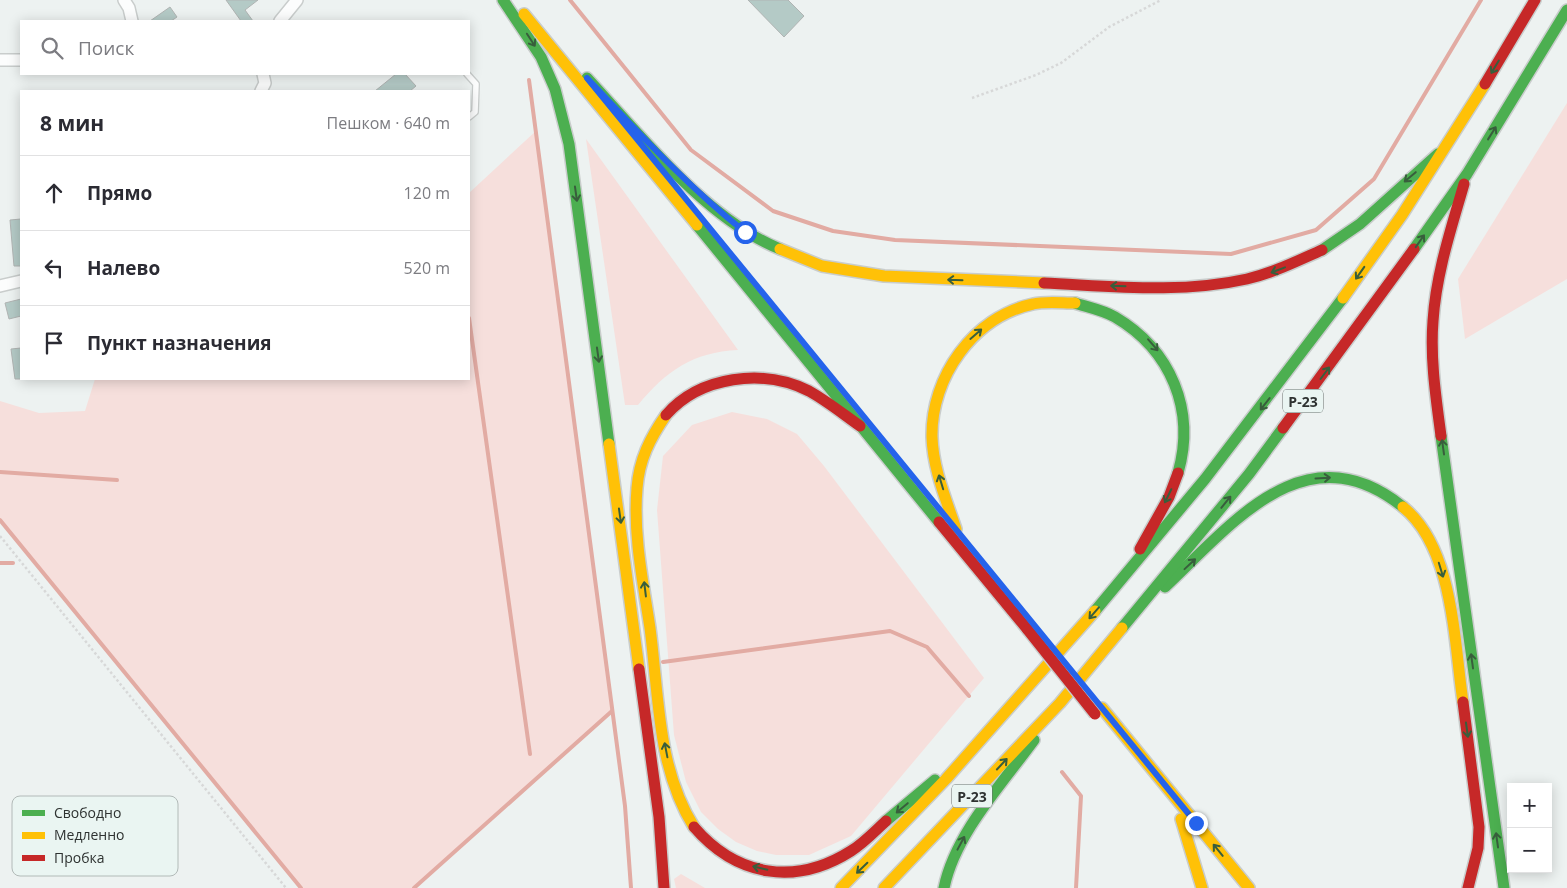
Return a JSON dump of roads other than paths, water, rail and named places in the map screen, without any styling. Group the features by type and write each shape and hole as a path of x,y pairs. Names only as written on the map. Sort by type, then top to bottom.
{"main road":[{"path":"503,0 541,57 555,89 569,144 659,817 664,888"},
{"path":"513,0 860,426 1031,627"},
{"path":"522,0 956,529 1236,888"},
{"name":"Р-23","path":"841,888 877,853 979,742 1126,576 1222,459 1281,383 1447,146 1535,0"},
{"name":"Р-23","path":"884,888 1060,703 1249,474 1370,311 1466,174 1563,24 1567,10"},
{"path":"587,78 671,167 711,205 745,232 777,248 822,266 884,276 1136,287 1192,287 1247,279 1285,267 1328,247 1360,224 1404,181 1447,146"},
{"path":"1466,174 1442,261 1435,301 1434,361 1439,421 1504,888"},
{"path":"956,529 933,455 932,437 934,407 939,389 952,361 974,336 988,324 1015,310 1056,302 1085,304 1126,321 1152,344 1173,374 1182,403 1185,439 1181,464 1170,492 1126,576"},
{"path":"860,426 811,392 791,384 757,378 742,378 714,383 692,392 664,416 650,435 640,464 636,515 663,736 671,777 693,826 722,854 738,863 756,868 776,872 803,871 824,865 853,850 979,742"},
{"path":"1129,621 1259,500 1281,488 1309,479 1343,478 1375,486 1390,496 1415,519 1433,548 1446,592 1479,827 1477,855 1468,888"},
{"path":"944,888 948,868 963,838 1060,703"},
{"path":"1098,711 1249,888"},
{"path":"1181,819 1202,888"}],"street":[{"path":"124,0 129,8 132,20"},
{"path":"281,20 296,0"},
{"path":"0,60 20,60"},
{"path":"0,286 20,281"}],"lane":[{"path":"468,75 476,84 475,112 470,116"}],"waterway":[{"path":"570,0 691,150 773,211 833,231 895,240 1231,254 1316,230 1374,179 1481,0"},
{"path":"529,80 625,806 631,888"},
{"path":"470,325 530,754"},
{"path":"0,472 117,480"},
{"path":"0,520 301,888"},
{"path":"0,563 13,563"},
{"path":"663,662 890,631 927,647 969,696"},
{"path":"414,888 612,711"},
{"path":"1062,772 1081,796 1076,888"}]}
